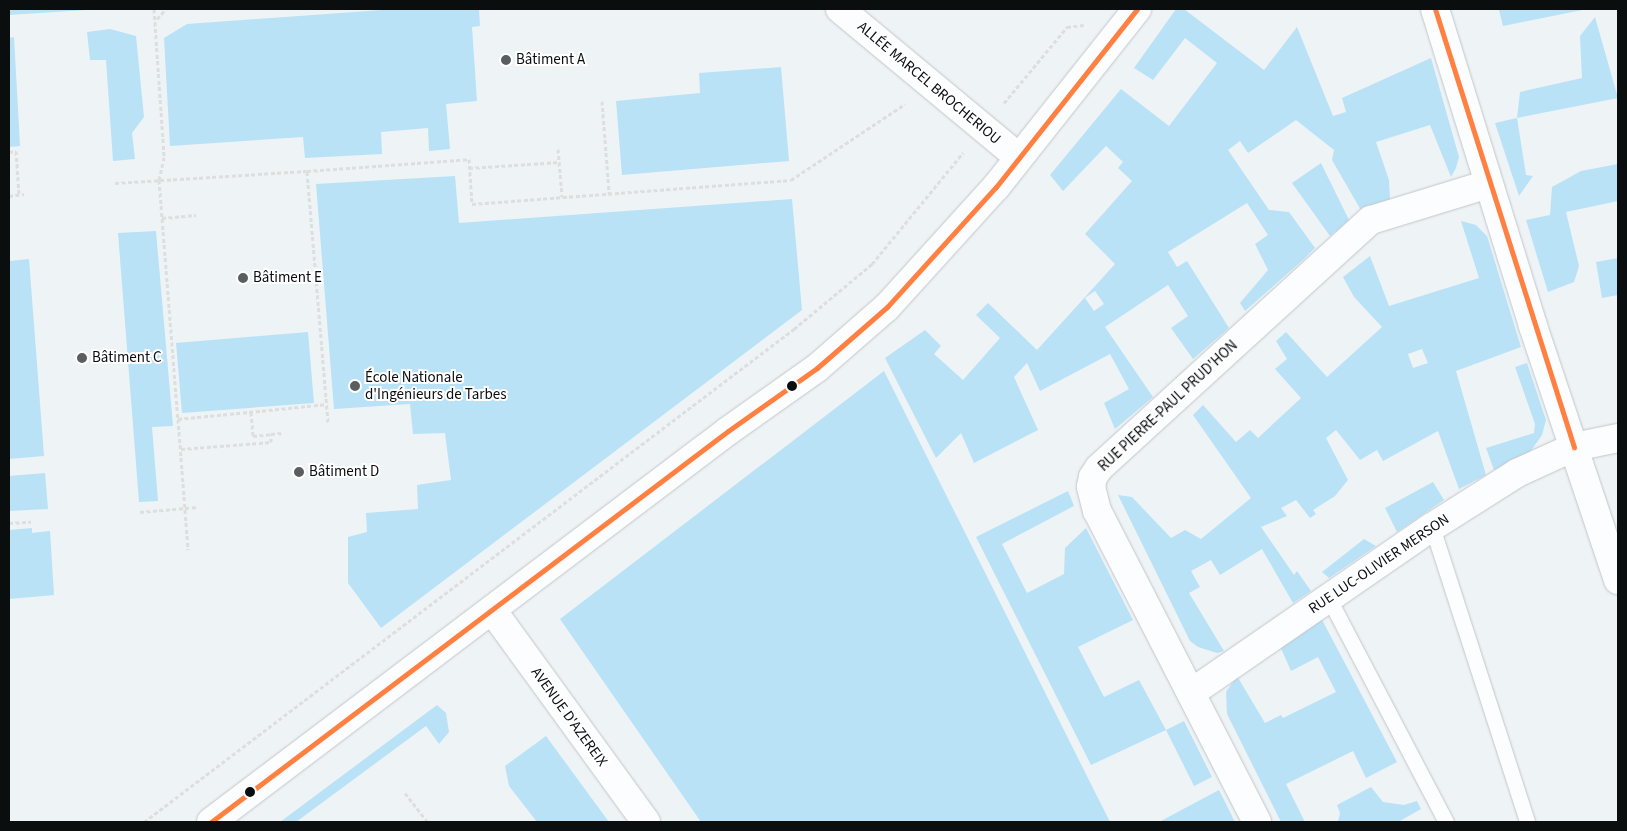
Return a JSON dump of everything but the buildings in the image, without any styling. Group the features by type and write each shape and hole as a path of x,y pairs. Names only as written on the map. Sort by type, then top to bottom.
{"street":[{"name":"ALLÉE MARCEL BROCHERIOU","path":"840,9 1018,157"},
{"path":"1435,9 1488,184 1618,580"},
{"path":"211,822 728,431 817,368 887,307 1018,157 1133,15"},
{"name":"RUE PIERRE-PAUL PRUD'HON","path":"1257,822 1097,511 1091,487 1093,477 1098,468 1371,220 1488,184"},
{"name":"RUE LUC-OLIVIER MERSON","path":"1191,693 1432,526 1517,473 1574,447 1618,438"},
{"name":"AVENUE D'AZEREIX","path":"492,610 646,822"}],"lane":[{"path":"1432,526 1527,822"},
{"path":"1328,597 1446,822"}],"path":[{"path":"154,9 157,20 164,157 159,180 188,550"},
{"path":"157,20 166,9"},
{"path":"144,822 839,293 872,264 1067,27 1133,15"},
{"path":"115,183 469,159 472,204 791,180 932,86"},
{"path":"602,101 609,193"},
{"path":"558,148 562,197"},
{"path":"9,152 16,151 21,194 9,196"},
{"path":"469,168 559,162"},
{"path":"307,170 328,422"},
{"path":"162,218 196,215"},
{"path":"178,419 327,404"},
{"path":"251,412 253,436 282,433"},
{"path":"180,449 272,442 271,434"},
{"path":"140,512 198,507"},
{"path":"9,523 31,522"},
{"path":"405,793 428,822"}],"shaded area":[{"path":"9,9 102,9 9,15"},
{"path":"396,9 479,9 480,26 472,27 477,101 446,104 450,149 429,151 428,128 381,132 382,154 305,158 303,137 170,146 164,38 187,24"},
{"path":"1176,9 1184,9 1264,70 1297,27 1333,116 1346,112 1342,98 1431,58 1459,157 1456,168 1451,177 1430,125 1376,142 1389,180 1390,200 1362,212 1332,160 1334,150 1296,120 1248,153 1240,141 1228,150 1269,210 1289,212 1315,248 1245,311 1240,303 1268,270 1255,244 1268,235 1247,203 1168,252 1177,267 1187,261 1229,328 1193,359 1171,328 1188,316 1168,285 1105,327 1153,397 1115,429 1104,403 1129,389 1110,354 1040,391 1027,363 1014,377 1038,430 974,463 961,433 936,458 885,358 925,330 941,346 934,354 963,380 1000,338 976,315 988,303 1037,350 1115,264 1085,234 1132,181 1118,168 1123,162 1106,146 1063,191 1050,175 1121,89 1169,126 1217,63 1185,38 1153,80 1134,68","holes":["1095,291 1104,304 1094,311 1085,298"]},
{"path":"1587,9 1503,26 1499,10"},
{"path":"1595,17 1618,98 1517,118 1520,92 1582,78 1580,36"},
{"path":"110,29 136,36 144,117 132,133 135,159 113,161 106,60 90,60 87,32"},
{"path":"14,37 20,146 9,147 9,38"},
{"path":"781,67 789,161 622,175 616,101 700,93 699,73"},
{"path":"1517,118 1526,175 1533,176 1519,196 1495,123"},
{"path":"1321,163 1349,220 1330,236 1292,183"},
{"path":"1618,164 1618,201 1566,212 1579,266 1574,282 1548,292 1526,220 1550,215 1552,187 1581,171"},
{"path":"455,176 459,223 792,199 802,310 381,628 348,583 348,537 367,532 366,513 418,509 417,485 451,480 445,433 413,434 410,404 334,409 316,184"},
{"path":"1461,221 1476,225 1487,236 1521,347 1456,371 1486,475 1459,489 1438,431 1383,461 1377,450 1360,460 1336,430 1326,438 1348,480 1335,496 1313,510 1316,514 1310,518 1296,500 1281,508 1287,516 1261,527 1294,575 1297,571 1311,591 1293,603 1262,549 1220,575 1211,560 1191,571 1200,587 1189,593 1224,651 1217,653 1198,647 1190,641 1118,495 1132,497 1171,538 1185,530 1201,539 1251,498 1193,415 1203,405 1236,442 1250,430 1258,438 1301,398 1275,369 1287,359 1276,341 1286,332 1327,377 1382,327 1354,297 1343,277 1370,256 1389,306 1479,278","holes":["1422,349 1428,363 1413,368 1408,354"]},
{"path":"156,231 173,426 152,427 158,501 139,502 118,233"},
{"path":"1618,258 1618,295 1602,298 1596,262"},
{"path":"29,259 44,456 9,459 9,261"},
{"path":"308,332 314,403 182,413 176,343"},
{"path":"1527,363 1546,420 1542,435 1528,455 1494,470 1486,448 1534,433 1535,424 1515,367"},
{"path":"884,371 1110,822 701,822 560,619"},
{"path":"45,473 48,509 9,511 9,476"},
{"path":"1433,482 1444,500 1397,532 1385,508"},
{"path":"1068,491 1074,506 1002,544 1027,593 1064,574 1065,548 1086,528 1133,620 1078,647 1104,697 1139,680 1166,730 1091,765 976,537"},
{"path":"32,528 32,533 50,531 54,595 9,599 9,530"},
{"path":"1364,539 1376,546 1329,578 1322,572"},
{"path":"1320,616 1397,762 1366,778 1353,751 1286,784 1305,822 1281,822 1227,714 1226,692 1237,676 1265,723 1281,715 1283,718 1336,692 1318,657 1291,671 1279,644"},
{"path":"437,705 446,713 449,732 439,744 426,726 296,822 280,822"},
{"path":"1184,721 1212,777 1194,786 1166,730"},
{"path":"546,736 609,822 537,822 509,786 505,766"},
{"path":"1371,787 1383,802 1404,805 1417,801 1421,809 1398,822 1338,822 1340,813 1337,805"},
{"path":"1219,790 1235,822 1159,822"}],"transit line":[{"path":"211,822 728,431 817,368 887,307 996,187 1137,9"},
{"path":"1435,9 1574,447"}],"place":[{"name":"Bâtiment A","path":"506,60"},
{"name":"Bâtiment E","path":"243,278"},
{"name":"Bâtiment C","path":"82,358"},
{"name":"École Nationale d'Ingénieurs de Tarbes","path":"355,386"},
{"name":"Bâtiment D","path":"299,472"}]}
